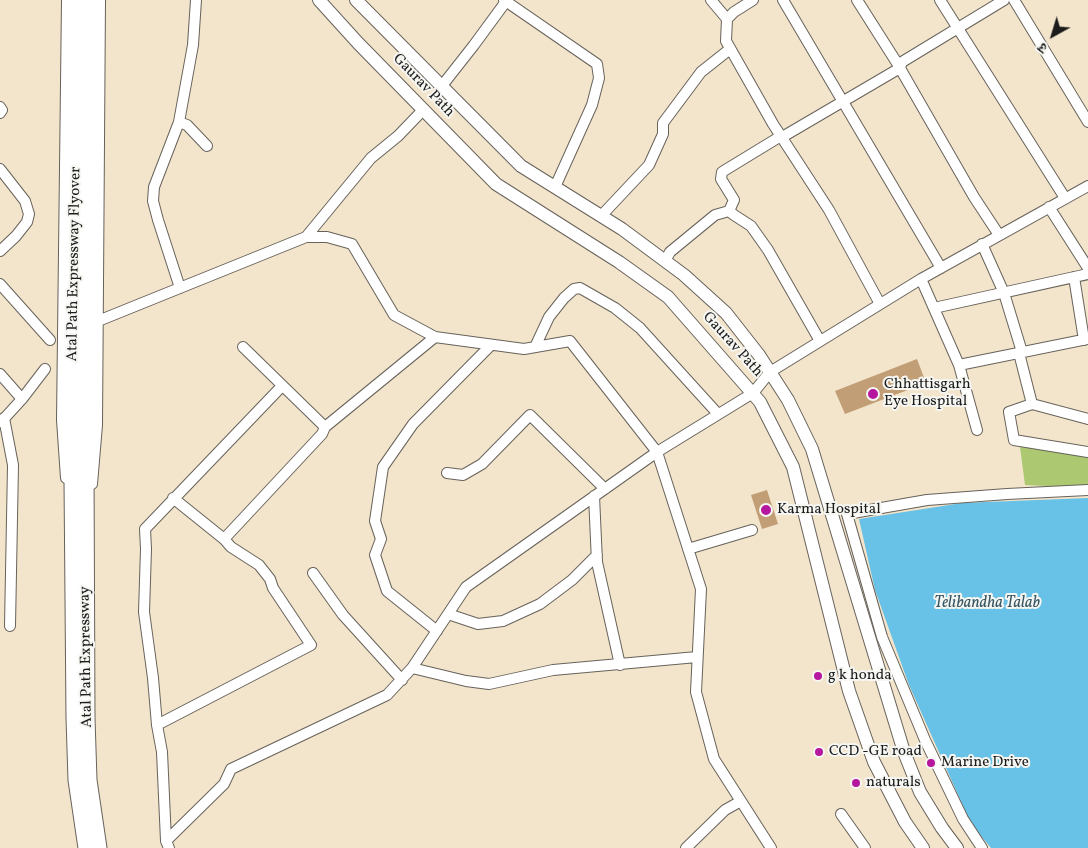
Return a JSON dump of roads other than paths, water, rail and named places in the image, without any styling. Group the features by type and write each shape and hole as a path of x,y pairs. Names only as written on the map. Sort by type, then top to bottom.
{"highway":[{"name":"Atal Path Expressway Flyover","path":"78,0 79,465"},
{"name":"Atal Path Expressway Flyover","path":"79,465 92,0"},
{"name":"Atal Path Expressway","path":"79,465 74,718 76,780 86,848"},
{"name":"Atal Path Expressway","path":"79,529 90,780 99,848"}],"main road":[{"name":"Gaurav Path","path":"319,0 358,43 496,184 619,262 668,297 760,402 793,467 849,691 874,762 905,822 923,848"},
{"path":"356,0 521,166 622,229 684,275 726,313 770,372 788,400 812,449 907,760 920,792 957,848"}],"street":[{"path":"67,0 62,420 65,465 79,529"},
{"path":"79,529 96,451 100,0"},
{"path":"180,288 153,200 154,187 179,122 193,46 196,0"},
{"path":"711,0 727,19"},
{"path":"753,0 734,12 727,19 726,41 781,136 828,210 880,304"},
{"path":"783,0 941,268"},
{"path":"857,0 900,68 974,197 999,236"},
{"path":"940,0 1065,198"},
{"path":"665,261 670,252 715,215 729,211 734,200 721,179 722,172 900,68 902,62 1004,0"},
{"path":"1014,0 1088,122"},
{"path":"441,87 505,1 597,64 599,78 592,104 555,188"},
{"path":"601,216 650,165 663,134 663,123 701,72 730,49"},
{"path":"0,107 2,110 0,113"},
{"path":"306,237 370,158 398,136 423,110"},
{"path":"179,122 187,125 207,146"},
{"path":"0,169 24,202 29,214 27,222 0,251"},
{"path":"168,845 224,784 231,769 387,695 412,668 466,587 657,452 753,393 770,372 921,279 1088,186"},
{"path":"1050,207 1084,255 1088,268"},
{"path":"729,211 751,226 768,250 820,340"},
{"path":"98,321 306,237 327,237 352,244 394,315 436,337 524,349 570,341 657,452 700,589 696,692 714,759 771,848"},
{"path":"982,244 1004,292 1021,353 1032,404"},
{"path":"934,308 1088,274"},
{"path":"959,365 1086,339 1074,277"},
{"path":"921,279 959,365 977,430"},
{"path":"0,284 50,340"},
{"path":"536,347 549,317 564,298 574,289 580,288 615,308 640,328 718,414"},
{"path":"224,539 322,434 325,428 436,337"},
{"path":"437,631 388,591 378,564 375,554 381,539 375,521 383,467 413,424 491,345"},
{"path":"243,348 325,428"},
{"path":"10,626 13,465 2,420 22,399 45,369"},
{"path":"0,374 22,399"},
{"path":"168,845 162,752 157,725 144,612 145,528 282,386"},
{"path":"1088,419 1032,404 1009,412 1014,440 1088,452"},
{"path":"447,473 463,475 482,464 530,415 605,489"},
{"path":"982,848 963,819 929,749 882,637 847,514 927,500 1088,490"},
{"path":"594,496 597,556 620,665"},
{"path":"157,725 311,645 273,588 270,579 259,565 231,546 172,498"},
{"path":"688,548 752,530"},
{"path":"448,614 478,624 503,621 540,604 572,580 597,556"},
{"path":"313,573 342,615 402,680"},
{"path":"412,668 466,681 489,684 553,670 697,657"},
{"path":"686,848 725,810 741,801"},
{"path":"841,814 865,848"}],"water":[{"name":"Telibandha Talab","path":"1088,498 1088,848 991,848 971,824 909,685 875,590 859,519 962,503"}],"place":[{"name":"Chhattisgarh Eye Hospital","path":"873,394"},
{"name":"Karma Hospital","path":"766,510"},
{"name":"g k honda","path":"818,676"},
{"name":"CCD -GE road","path":"819,752"},
{"name":"Marine Drive","path":"931,763"},
{"name":"naturals","path":"856,783"}]}
